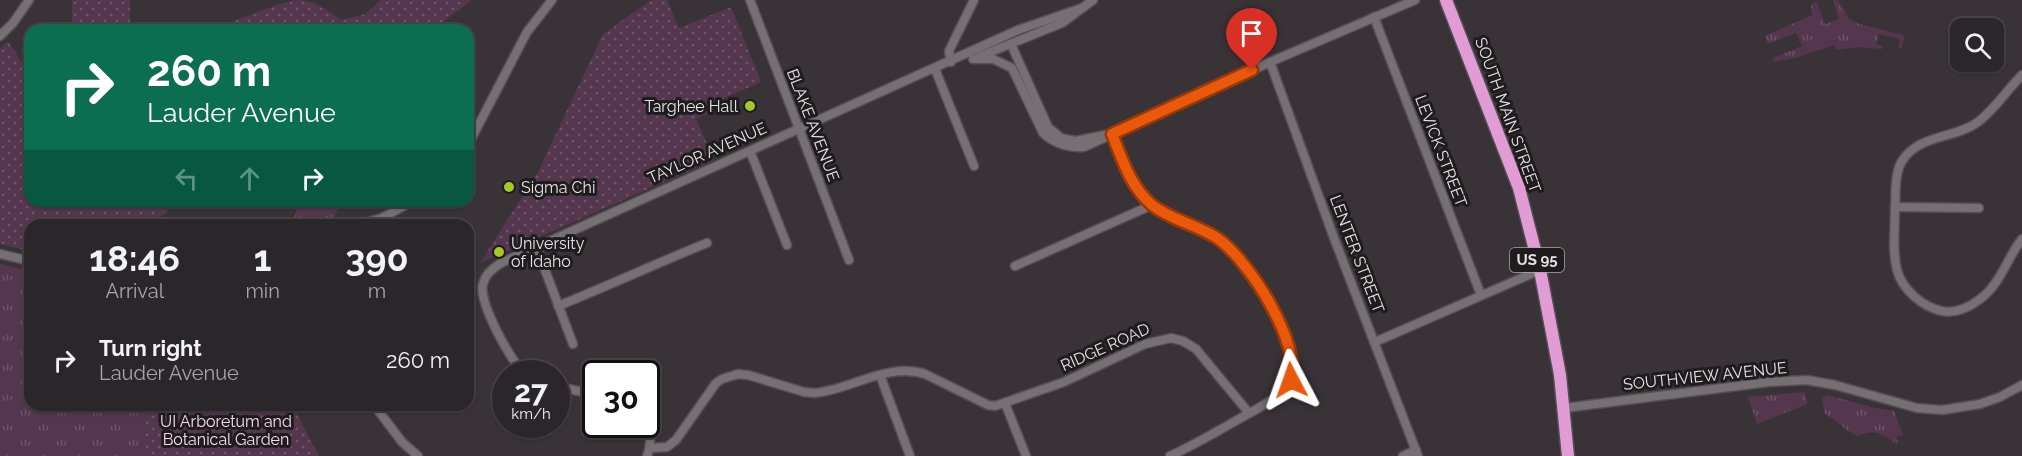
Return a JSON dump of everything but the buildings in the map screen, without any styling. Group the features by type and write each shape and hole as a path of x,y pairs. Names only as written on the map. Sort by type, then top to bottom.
{"highway":[{"name":"SOUTH MAIN STREET","path":"1446,0 1519,188 1540,270 1560,375 1568,456"}],"street":[{"path":"0,36 14,23 29,0"},
{"path":"474,134 527,32 552,0"},
{"name":"BLAKE AVENUE","path":"750,0 849,260"},
{"path":"951,62 949,51 974,0"},
{"name":"TAYLOR AVENUE","path":"951,62 973,58 1062,22 1093,0"},
{"path":"973,58 993,59 1011,68 1043,133 1051,140 1073,148 1084,147 1270,62 1415,0"},
{"name":"TAYLOR AVENUE","path":"513,360 486,304 482,290 483,283 492,269 501,263 1018,30 1082,8"},
{"name":"LEVICK STREET","path":"1374,17 1481,295"},
{"name":"TAYLOR AVENUE","path":"991,43 998,41 1011,44"},
{"path":"1011,44 1048,127 1061,138 1076,141 1112,134"},
{"name":"LENTER STREET","path":"1270,62 1334,238 1417,453"},
{"path":"935,69 974,166"},
{"path":"2022,75 1977,123 1955,133 1924,142 1911,150 1898,167 1895,254 1899,276 1907,291 1920,301 1942,311 1964,308 1981,299 1993,288 2022,239"},
{"path":"1112,134 1128,174 1143,196 1165,213 1195,226 1231,249 1256,280 1274,312 1292,360 1293,373 1282,392 1249,413 1170,456"},
{"path":"750,151 787,245"},
{"path":"1016,267 1152,205"},
{"path":"379,219 402,207"},
{"path":"1895,207 1979,208"},
{"path":"558,306 707,243"},
{"path":"536,246 573,344"},
{"path":"0,254 24,260"},
{"path":"1375,342 1540,270"},
{"name":"RIDGE ROAD","path":"649,452 672,443 716,383 729,376 748,375 814,393 880,375 915,370 988,405 995,406 1064,382 1145,344 1171,338 1184,341 1196,349 1249,413"},
{"path":"880,375 910,456"},
{"name":"SOUTHVIEW AVENUE","path":"1564,408 1769,382 1808,380 1843,387 1917,408 1942,410 1980,404 2000,397 2022,385"},
{"path":"1005,403 1026,456"},
{"path":"379,411 402,441 418,456"},
{"path":"1402,456 1417,453"}],"green space":[{"path":"72,0 130,0 130,24 72,24"},
{"path":"303,0 325,9 342,20 365,14 381,0 472,0 440,24 226,24 277,5"},
{"path":"651,0 667,0 679,28 731,7 761,82 715,102 711,112 696,119 714,160 480,263 538,172 603,34"},
{"path":"1833,0 1838,0 1849,19 1859,24 1903,35 1902,47 1898,50 1900,39 1879,34 1876,44 1883,46 1882,49 1857,47 1837,50 1834,45 1774,62 1773,58 1802,46 1796,33 1768,44 1765,36 1812,15 1811,4 1817,2 1825,24 1839,19"},
{"path":"8,41 24,66 24,207 173,207 157,219 24,219 24,250 0,244 0,48"},
{"path":"297,207 339,207 333,219 294,219"},
{"path":"0,264 24,270 24,411 147,411 142,456 0,456"},
{"path":"1805,392 1807,404 1757,424 1748,397"},
{"path":"1827,395 1894,411 1903,435 1896,437 1898,442 1896,444 1875,432 1858,436 1853,434 1825,414 1822,398"},
{"name":"UI Arboretum and Botanical Garden","path":"147,411 295,411 319,456 142,456"}],"place":[{"name":"Targhee Hall","path":"750,106"},
{"name":"Sigma Chi","path":"509,187"},
{"name":"University of Idaho","path":"499,252"}],"route":[{"path":"1252,70 1112,134 1128,174 1152,205 1217,238 1231,249 1252,274 1274,312 1288,345 1293,365 1291,380"}]}
